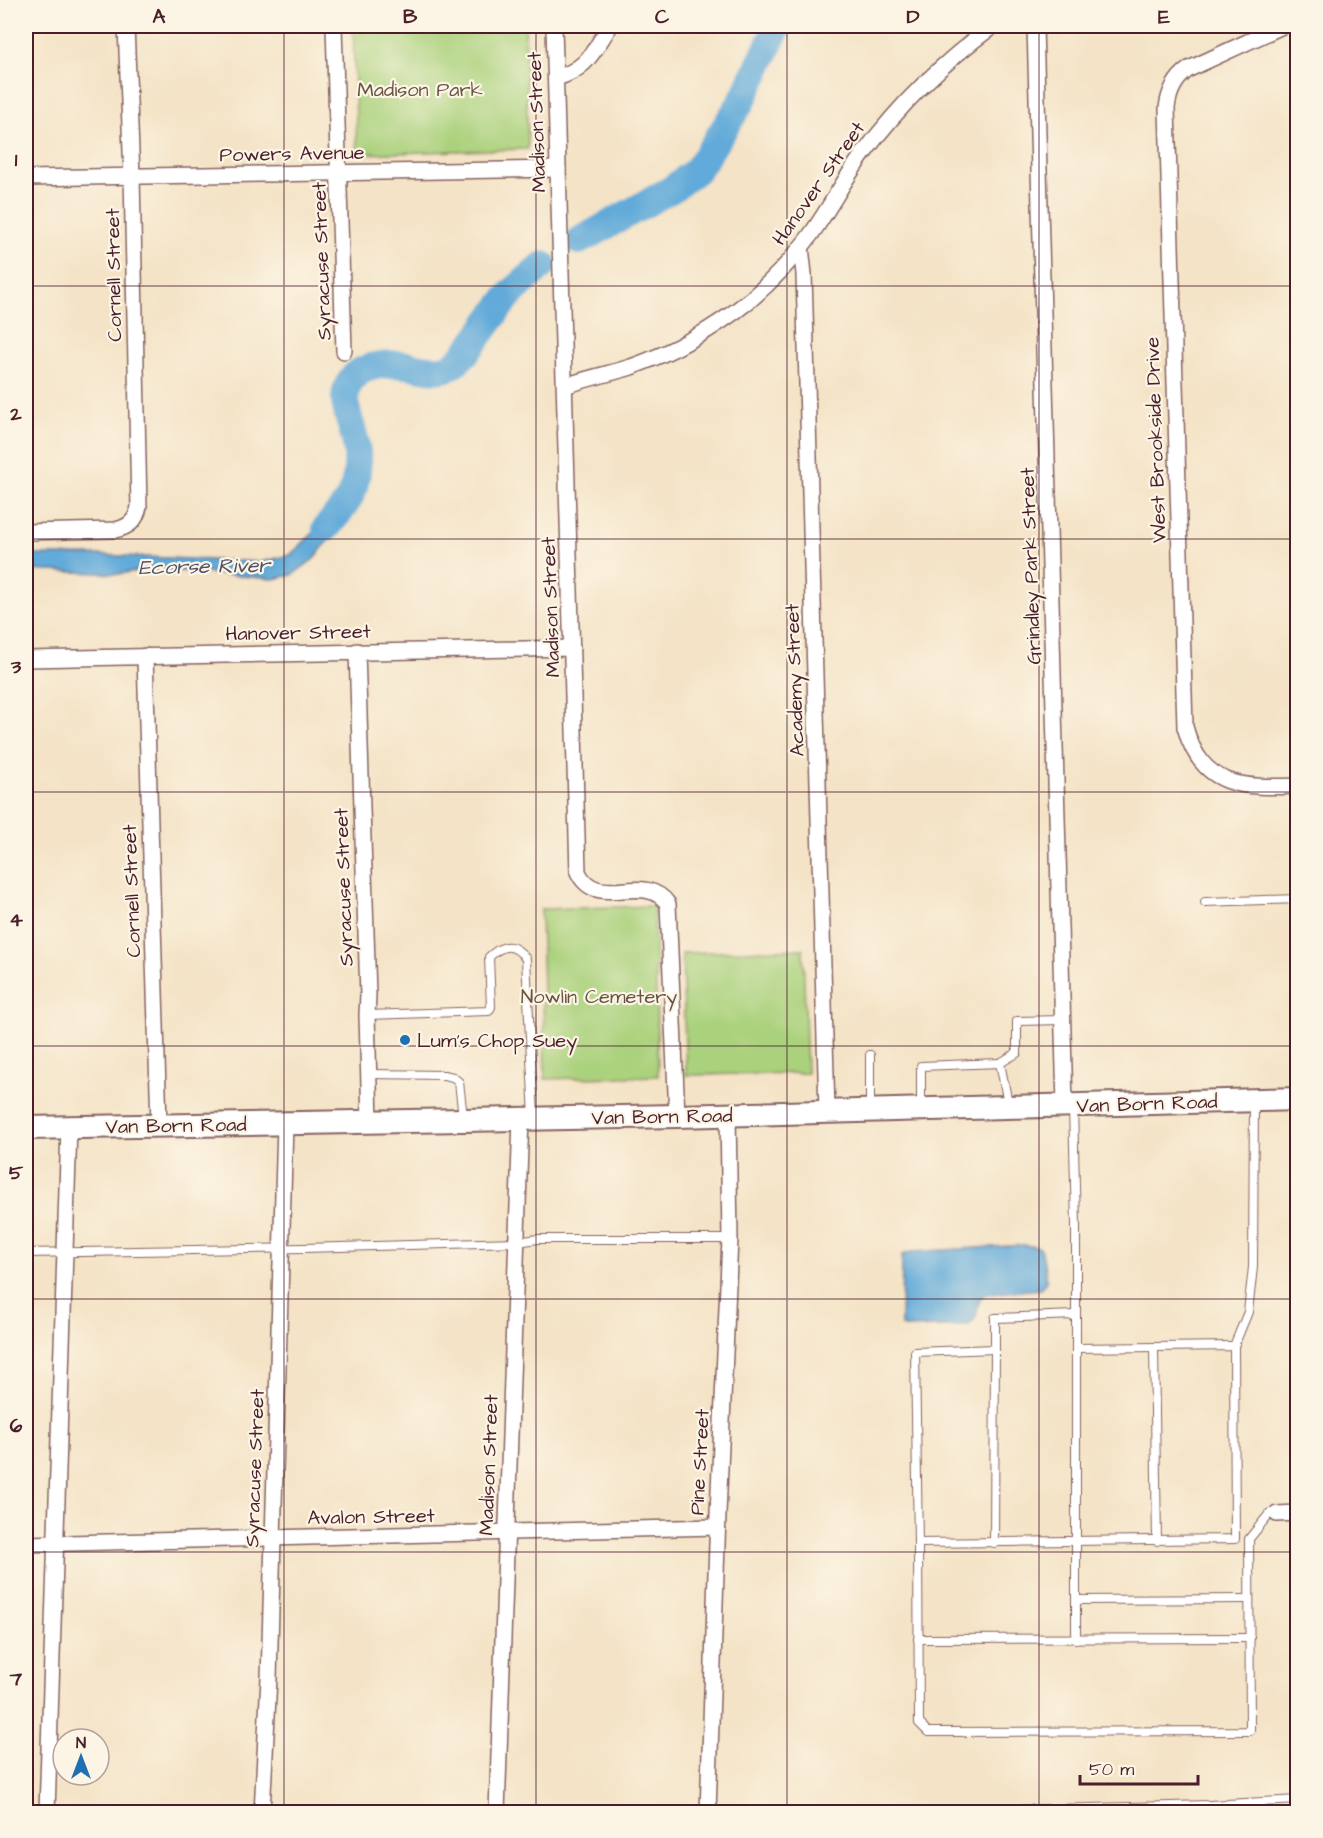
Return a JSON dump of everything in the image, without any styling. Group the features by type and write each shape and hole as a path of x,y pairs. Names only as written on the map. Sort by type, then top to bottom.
{"main road":[{"name":"Van Born Road","path":"26,1128 677,1116 1298,1099"}],"street":[{"name":"Cornell Street","path":"26,531 126,528 133,522 139,507 132,176 126,26"},
{"name":"Syracuse Street","path":"334,26 344,351"},
{"name":"Madison Street","path":"554,26 578,872 582,882 593,889 652,890 662,896 668,904 677,1116"},
{"path":"556,78 581,68 610,26"},
{"name":"Hanover Street","path":"565,386 629,367 662,354 692,339 750,300 801,247 886,123 933,73 993,26"},
{"name":"Grindley Park Street","path":"1035,26 1063,1020 1069,1105"},
{"name":"West Brookside Drive","path":"1282,26 1189,69 1171,88 1167,108 1184,716 1188,738 1206,765 1221,777 1242,786 1298,786"},
{"name":"Powers Avenue","path":"26,178 558,170"},
{"name":"Academy Street","path":"801,247 804,274 827,1112"},
{"name":"Hanover Street","path":"26,658 572,648"},
{"name":"Syracuse Street","path":"357,651 368,983 370,1121"},
{"name":"Cornell Street","path":"145,656 159,1125"},
{"name":"Pine Street","path":"708,1812 717,1527 730,1239 728,1114"},
{"name":"Madison Street","path":"497,1812 518,1242 528,1118"},
{"name":"Syracuse Street","path":"262,1812 273,1539 285,1124"},
{"path":"47,1812 69,1127"},
{"path":"1277,1514 1298,1513"},
{"name":"Avalon Street","path":"26,1544 717,1527"}],"lane":[{"path":"1205,902 1298,899"},
{"path":"367,1015 489,1011 491,1007 489,957 502,947 512,947 521,951 526,959 528,1118"},
{"path":"921,1109 921,1066 1000,1063 1017,1053 1017,1021 1063,1020"},
{"path":"870,1055 870,1111"},
{"path":"1000,1063 1008,1107"},
{"path":"369,1074 453,1077 459,1082 463,1119"},
{"path":"918,1543 1235,1539 1234,1346 1248,1312 1253,1267 1254,1100"},
{"path":"1069,1105 1075,1148 1076,1639"},
{"path":"26,1252 304,1248 518,1242 538,1239 730,1239"},
{"path":"994,1543 995,1318 1076,1316"},
{"path":"1076,1348 1234,1346"},
{"path":"1154,1347 1157,1541"},
{"path":"995,1349 915,1352 919,1723 928,1732 1250,1731 1249,1539 1270,1512 1277,1514"},
{"path":"1076,1600 1249,1599"},
{"path":"918,1639 1250,1638"},
{"path":"1009,1812 1012,1810 1210,1809 1298,1800"}],"green space":[{"name":"Madison Park","path":"353,26 525,26 528,149 357,154"},
{"name":"Nowlin Cemetery","path":"654,906 658,1076 545,1079 541,909"},
{"path":"803,949 807,1073 686,1075 682,953"}],"water":[{"path":"345,497 356,502 355,506 314,559 292,575 273,579 187,571 144,570 119,574 26,570 26,555 99,555 261,562 290,555 326,521"},
{"path":"1024,1245 1038,1247 1042,1252 1047,1280 1040,1289 985,1294 978,1303 975,1318 967,1326 909,1328 901,1326 902,1255 911,1252"}],"waterway":[{"name":"Ecorse River","path":"579,241 672,189 697,170 742,101 778,26"},
{"name":"Ecorse River","path":"326,528 346,503 356,479 356,445 345,400 347,387 351,380 362,371 376,366 400,364 437,370 454,364 471,347 509,296 543,265"}],"place":[{"name":"Lum's Chop Suey","path":"405,1040"}]}
